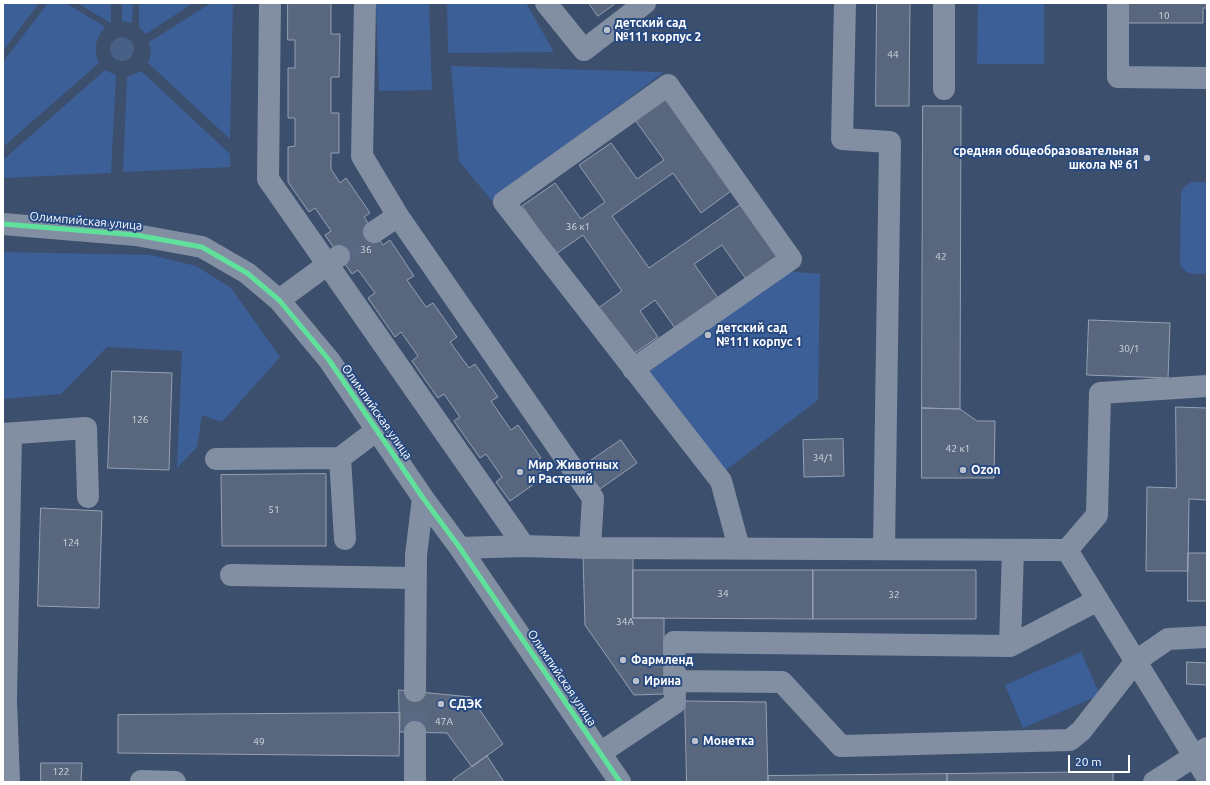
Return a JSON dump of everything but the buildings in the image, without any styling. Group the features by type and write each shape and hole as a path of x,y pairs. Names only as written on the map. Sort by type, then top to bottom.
{"street":[{"path":"270,3 268,179 334,260 524,546"},
{"path":"364,3 362,156 398,216 593,498 590,548"},
{"path":"546,3 584,50 645,3"},
{"path":"845,3 842,139 890,142 884,549"},
{"path":"944,3 944,89"},
{"path":"1118,3 1118,76 1207,78"},
{"path":"633,369 791,259 668,85 504,202 633,369 721,481 739,548"},
{"path":"374,232 398,216"},
{"name":"Олимпийская улица","path":"3,224 136,235 202,247 247,272 279,300 329,360 620,782"},
{"path":"279,300 334,260"},
{"path":"460,548 524,546 590,548 1067,550 1098,515 1100,393 1207,386"},
{"path":"9,782 4,700 7,434 86,428 88,497"},
{"path":"216,460 340,458 377,430"},
{"path":"340,458 345,539"},
{"path":"415,691 415,578 416,555 423,498"},
{"path":"1010,646 1013,550"},
{"path":"1067,550 1136,661 1201,752 1207,777"},
{"path":"231,575 415,578"},
{"path":"600,753 675,703 673,681 674,642 1010,646 1098,600"},
{"path":"673,681 782,682 840,746 1070,740 1081,731 1136,661 1168,639 1207,637"},
{"path":"415,732 415,782"},
{"path":"1154,782 1201,752"},
{"path":"141,781 175,782"}],"shaded area":[{"path":"3,3 39,3 3,51"},
{"path":"48,3 66,3 105,27 96,44 96,53 99,63 3,147 3,62"},
{"path":"78,3 111,3 111,23 82,6"},
{"path":"122,3 133,3 132,23 122,21"},
{"path":"139,3 193,3 146,34 139,27"},
{"path":"211,3 233,3 230,139 148,63 151,53 149,42"},
{"path":"376,3 429,3 432,90 379,91"},
{"path":"447,3 526,3 554,52 448,53"},
{"path":"978,3 1044,3 1044,64 977,64"},
{"path":"122,37 131,40 134,49 131,58 122,61 113,58 110,49 113,40"},
{"path":"451,66 664,72 492,201 459,161"},
{"path":"105,70 116,75 111,173 3,178 3,160"},
{"path":"141,71 230,154 230,167 123,172 127,77"},
{"path":"1191,182 1207,182 1207,274 1191,274 1185,271 1180,264 1181,193 1184,187"},
{"path":"3,252 151,255 196,266 231,288 280,357 222,422 202,415 197,447 177,468 182,351 107,347 61,394 3,399"},
{"path":"784,271 820,274 818,400 722,473 643,373"},
{"path":"1081,652 1100,695 1023,728 1005,685"}],"tunnel":[{"path":"340,256 374,232"},
{"path":"415,691 415,732"}],"cycle path":[{"path":"3,224 136,235 202,247 247,273 279,300 329,360 620,782"}],"place":[{"name":"детский сад №111 корпус 2","path":"607,30"},
{"name":"средняя общеобразовательная школа № 61","path":"1147,158"},
{"name":"детский сад №111 корпус 1","path":"708,335"},
{"name":"Ozon","path":"963,470"},
{"name":"Мир Животных и Растений","path":"520,472"},
{"name":"Фармленд","path":"623,660"},
{"name":"Ирина","path":"636,681"},
{"name":"СДЭК","path":"441,704"},
{"name":"Монетка","path":"695,741"}]}
